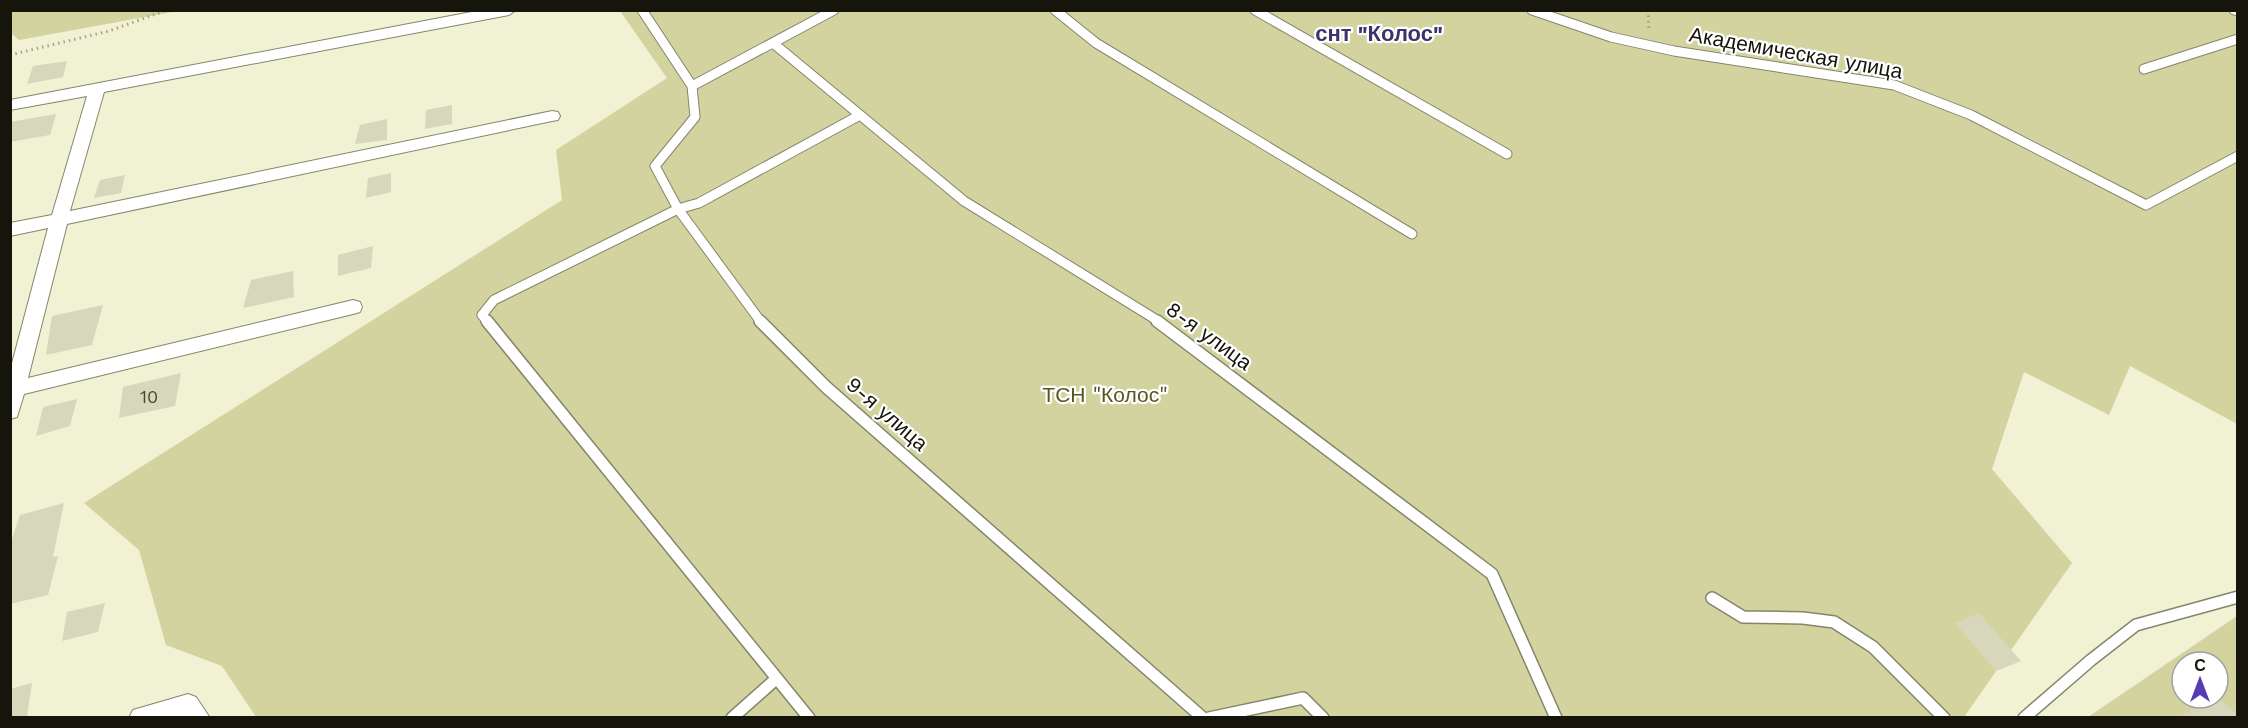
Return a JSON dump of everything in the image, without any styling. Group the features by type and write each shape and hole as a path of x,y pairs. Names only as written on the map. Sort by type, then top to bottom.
{"street":[{"path":"10,105 96,90 462,15 509,10"},
{"path":"10,411 59,220 96,90"},
{"path":"10,230 552,116"},
{"path":"14,389 353,307"},
{"path":"141,717 188,705 198,717"}],"lane":[{"path":"642,10 692,86 834,10"},
{"path":"1054,10 1096,43 1412,234"},
{"path":"1255,10 1507,154"},
{"name":"Академическая улица","path":"1532,10 1611,37 1648,45 1742,63 1894,85 1971,115 2146,205 2238,156"},
{"path":"2144,69 2228,40 2238,39"},
{"name":"8-я улица","path":"773,43 964,201 1164,325 1492,574 1556,717"},
{"name":"9-я улица","path":"692,86 695,117 656,166 678,209 758,319 826,387 1203,717"},
{"path":"809,717 483,315 494,300 678,209 699,203 860,115"},
{"path":"2024,717 2136,625 2238,597"},
{"path":"1712,598 1743,617 1803,618 1834,622 1873,647 1944,717"},
{"path":"732,717 776,679"},
{"path":"1209,717 1304,698 1323,717"}],"path":[{"path":"10,55 109,31 167,10"},
{"path":"1648,10 1648,45"}],"green space":[{"path":"10,11 178,11 19,40 11,33"},
{"name":"ТСН \"Колос\"","path":"620,11 2237,11 2237,424 2130,366 2109,415 2024,372 1992,469 2072,563 1964,717 256,717 222,666 166,645 139,550 84,503 562,200 556,150 667,78"},
{"path":"2237,616 2237,717 2088,717 2170,661 2170,710 2230,710 2230,650 2187,650"}],"building":[{"path":"67,61 63,77 27,84 33,66"},
{"path":"452,105 452,124 425,129 426,110"},
{"path":"56,114 50,135 10,142 10,122"},
{"path":"387,119 387,140 355,144 360,125"},
{"path":"391,173 391,192 366,198 368,178"},
{"path":"125,175 121,193 94,198 100,180"},
{"path":"373,246 371,268 338,276 338,255"},
{"path":"293,271 294,297 243,308 251,280"},
{"path":"103,305 92,345 46,355 52,316"},
{"path":"181,373 175,406 119,418 123,387"},
{"path":"77,399 70,426 36,436 43,407"},
{"path":"64,503 53,557 58,556 48,595 10,604 10,545 20,515"},
{"path":"105,603 98,632 62,641 67,612"},
{"path":"1979,613 2021,661 1996,671 1955,623"},
{"path":"32,683 27,717 10,717 10,689"},
{"path":"2230,708 2238,715 2238,717 2178,717 2192,710"}],"district":[{"name":"снт \"Колос\"","path":"1379,33"}]}
